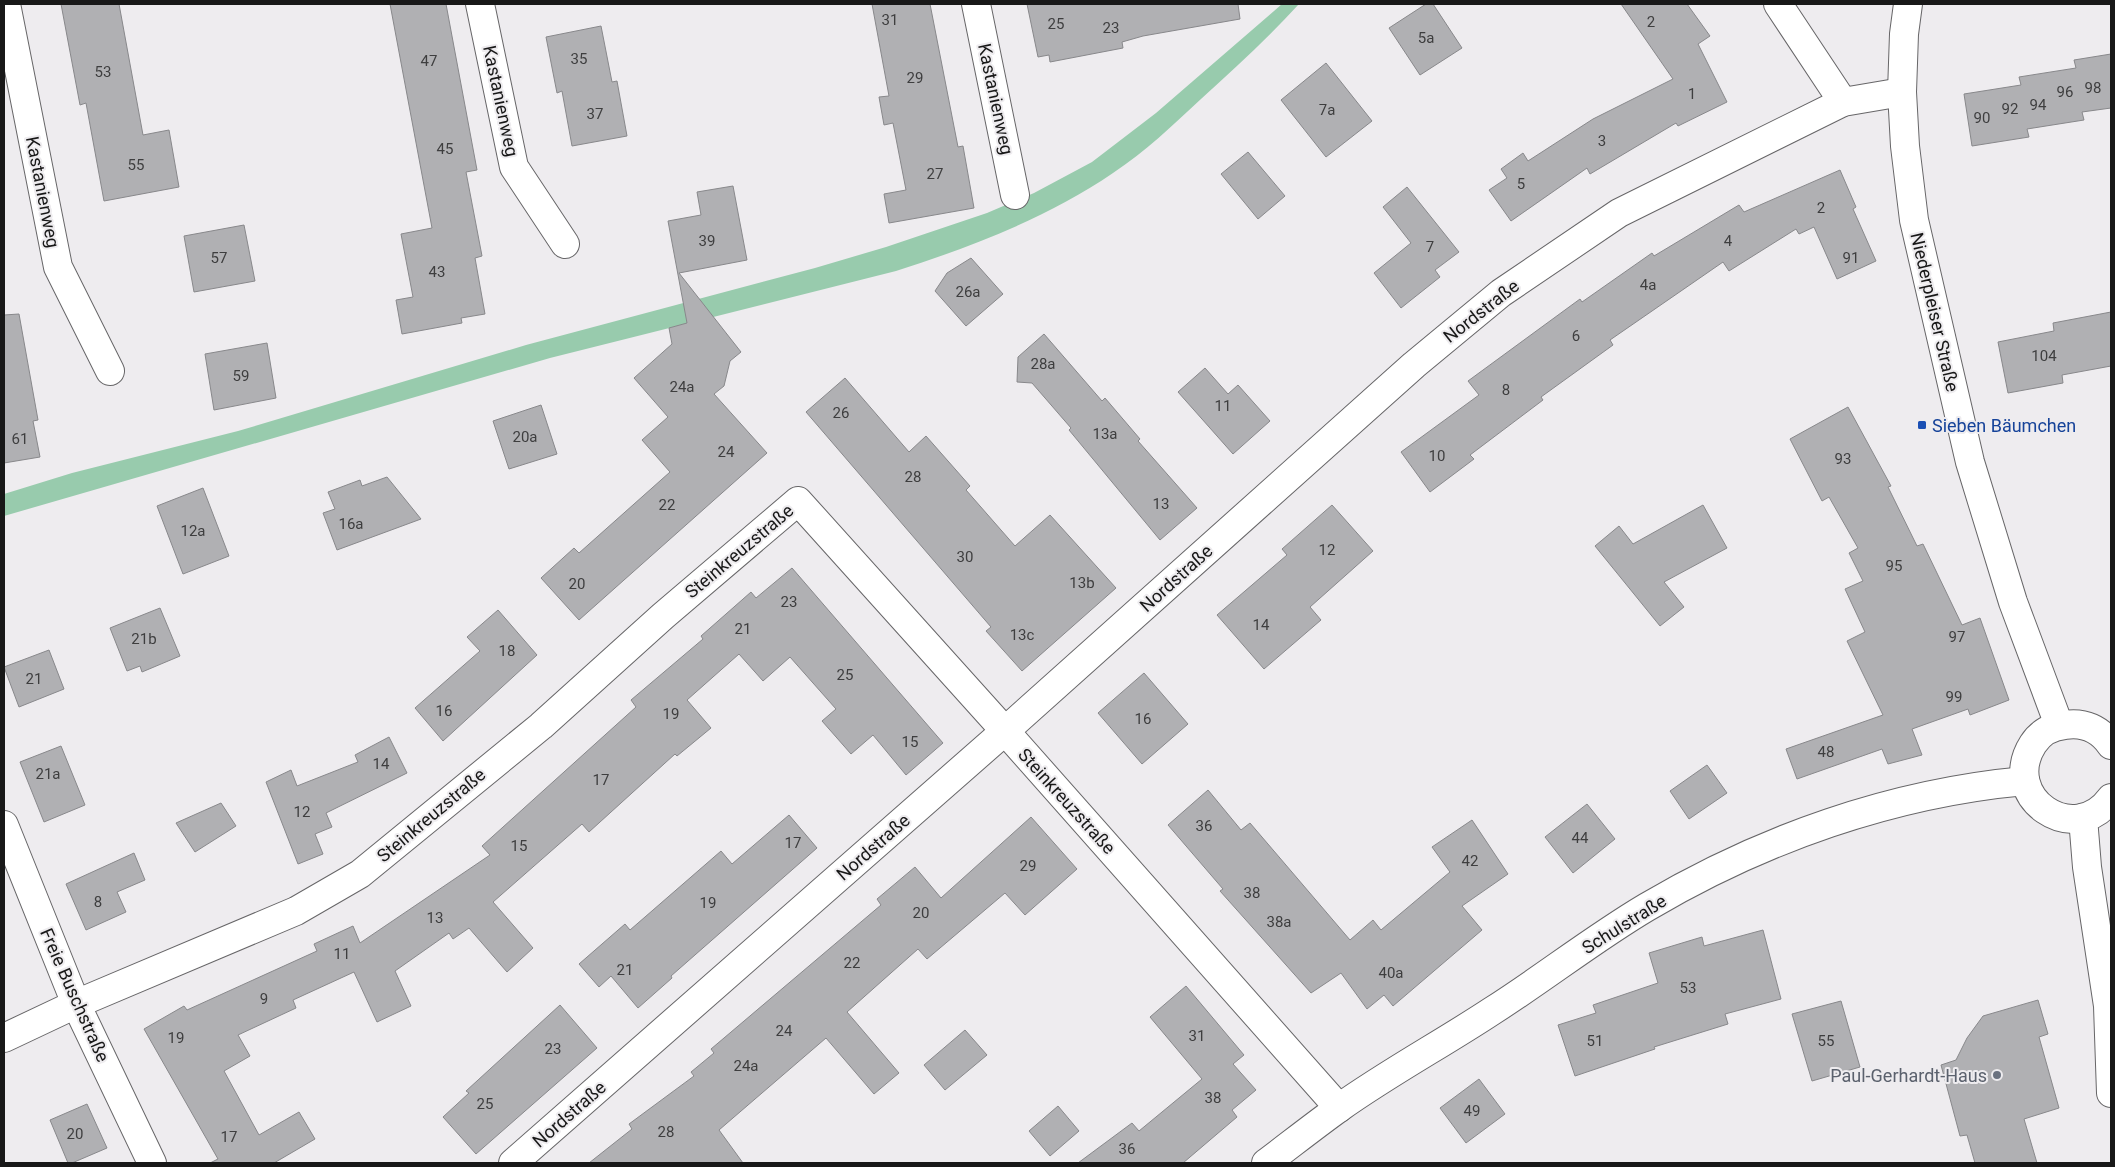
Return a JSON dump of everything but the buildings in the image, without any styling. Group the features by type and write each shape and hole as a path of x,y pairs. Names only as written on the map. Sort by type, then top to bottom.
{"street":[{"name":"Kastanienweg","path":"6,4 58,267 110,371"},
{"name":"Kastanienweg","path":"480,4 514,167 565,244"},
{"name":"Kastanienweg","path":"976,4 1015,195"},
{"path":"1778,4 1843,102"},
{"name":"Niederpleiser Straße","path":"1908,4 1904,34 1902,92 1905,146 1914,220 1970,462 2013,602 2059,725"},
{"name":"Nordstraße","path":"513,1163 1018,719 1414,364 1501,293 1619,212 1843,102 1902,92"},
{"name":"Steinkreuzstraße","path":"4,1038 76,1004 296,911 360,874 412,833 508,751 541,726 664,616 798,501 1018,719 1339,1108"},
{"path":"2111,745 2105,737 2091,727 2076,723 2059,725 2046,731 2035,741 2028,753 2024,767 2025,782 2031,796 2041,807 2053,815 2068,819 2083,818 2096,813 2111,798"},
{"name":"Schulstraße","path":"1266,1163 1339,1108 1495,1010 1540,977 1646,908 1725,864 1806,832 1887,805 1976,786 2025,782"},
{"path":"2083,818 2087,867 2108,1006 2111,1093"},
{"name":"Freie Buschstraße","path":"4,825 76,1004 152,1163"}],"green space":[{"path":"1282,4 1299,4 1238,65 1136,156 1088,189 1008,230 896,271 550,358 4,516 4,494 72,473 238,431 526,345 815,268 886,247 987,213 1034,193 1092,162 1156,113"}],"place":[{"name":"Sieben Bäumchen","path":"1922,425"},
{"name":"Paul-Gerhardt-Haus","path":"1997,1075"}]}
